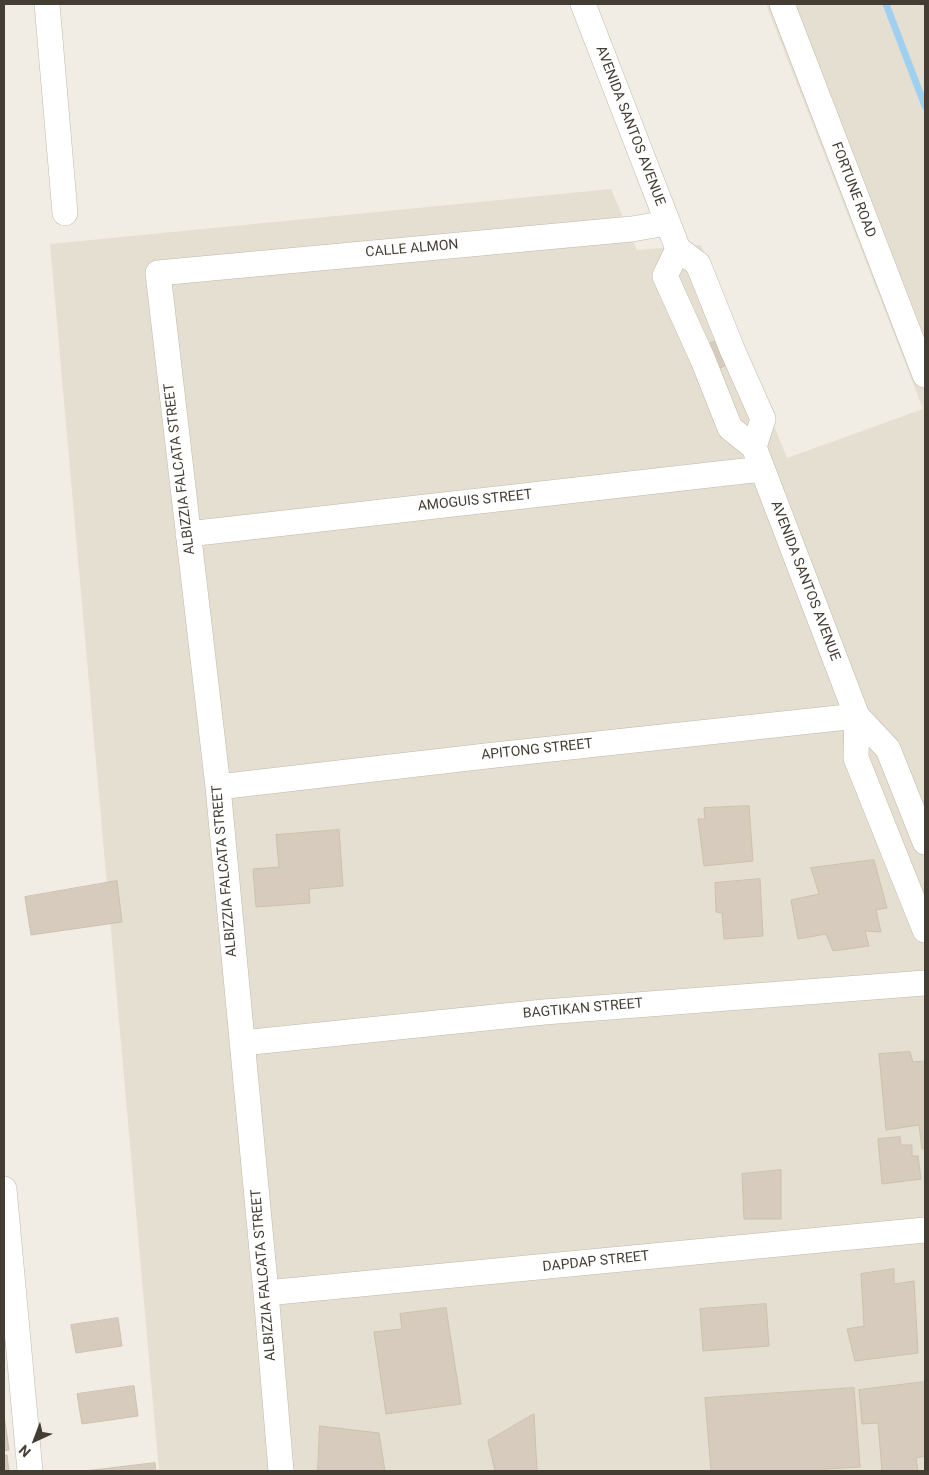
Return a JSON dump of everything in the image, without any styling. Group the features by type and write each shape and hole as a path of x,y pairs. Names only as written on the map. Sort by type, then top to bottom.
{"street":[{"path":"46,4 65,213"},
{"name":"AVENIDA SANTOS AVENUE","path":"583,4 678,249"},
{"name":"FORTUNE ROAD","path":"782,4 925,376"},
{"name":"CALLE ALMON","path":"158,273 622,230 667,223"},
{"path":"678,249 698,264 763,420 758,458 730,428 703,360 666,276 678,249"},
{"name":"ALBIZZIA FALCATA STREET","path":"158,273 218,787 281,1471"},
{"name":"AVENIDA SANTOS AVENUE","path":"758,458 857,716 888,749 925,842"},
{"name":"AMOGUIS STREET","path":"188,534 758,458"},
{"name":"AVENIDA SANTOS AVENUE","path":"857,716 856,758 925,930"},
{"name":"APITONG STREET","path":"218,787 857,716"},
{"name":"BAGTIKAN STREET","path":"242,1043 544,1012 925,983"},
{"path":"4,1189 11,1357 30,1471"},
{"name":"DAPDAP STREET","path":"266,1294 925,1230"}],"shaded area":[{"path":"766,4 925,4 925,1471 159,1471 50,244 611,189 637,250 701,245 787,458 923,409"}],"building":[{"path":"719,340 729,364 715,370 706,345"},
{"path":"749,806 753,861 704,866 698,819 705,819 704,808"},
{"path":"339,830 343,886 309,889 310,903 256,907 253,869 279,867 276,835"},
{"path":"874,860 887,908 876,910 881,932 865,931 869,946 833,951 826,934 798,939 791,900 819,894 811,868"},
{"path":"760,879 763,936 724,939 722,913 716,912 715,883"},
{"path":"117,881 122,922 31,935 25,897"},
{"path":"910,1052 913,1062 925,1061 925,1149 922,1149 919,1125 886,1130 879,1054"},
{"path":"900,1137 901,1145 912,1145 912,1156 918,1156 921,1179 882,1184 878,1139"},
{"path":"781,1170 781,1219 744,1219 742,1174"},
{"path":"894,1269 894,1284 914,1281 918,1353 855,1361 847,1329 864,1326 861,1274"},
{"path":"766,1304 769,1346 703,1351 700,1309"},
{"path":"446,1308 461,1404 386,1414 374,1332 402,1329 400,1314"},
{"path":"118,1318 122,1346 76,1353 71,1325"},
{"path":"925,1382 925,1456 916,1458 918,1471 882,1471 878,1423 862,1424 859,1390"},
{"path":"134,1386 138,1416 82,1424 77,1394"},
{"path":"854,1388 860,1467 826,1469 827,1471 711,1471 705,1398"},
{"path":"534,1414 537,1471 495,1471 488,1441"},
{"path":"4,1415 9,1450 4,1451"},
{"path":"320,1426 379,1433 385,1471 318,1471"},
{"path":"4,1455 7,1455 9,1471 4,1471"},
{"path":"155,1463 156,1471 85,1471"}],"waterway":[{"path":"886,4 925,106"}]}
